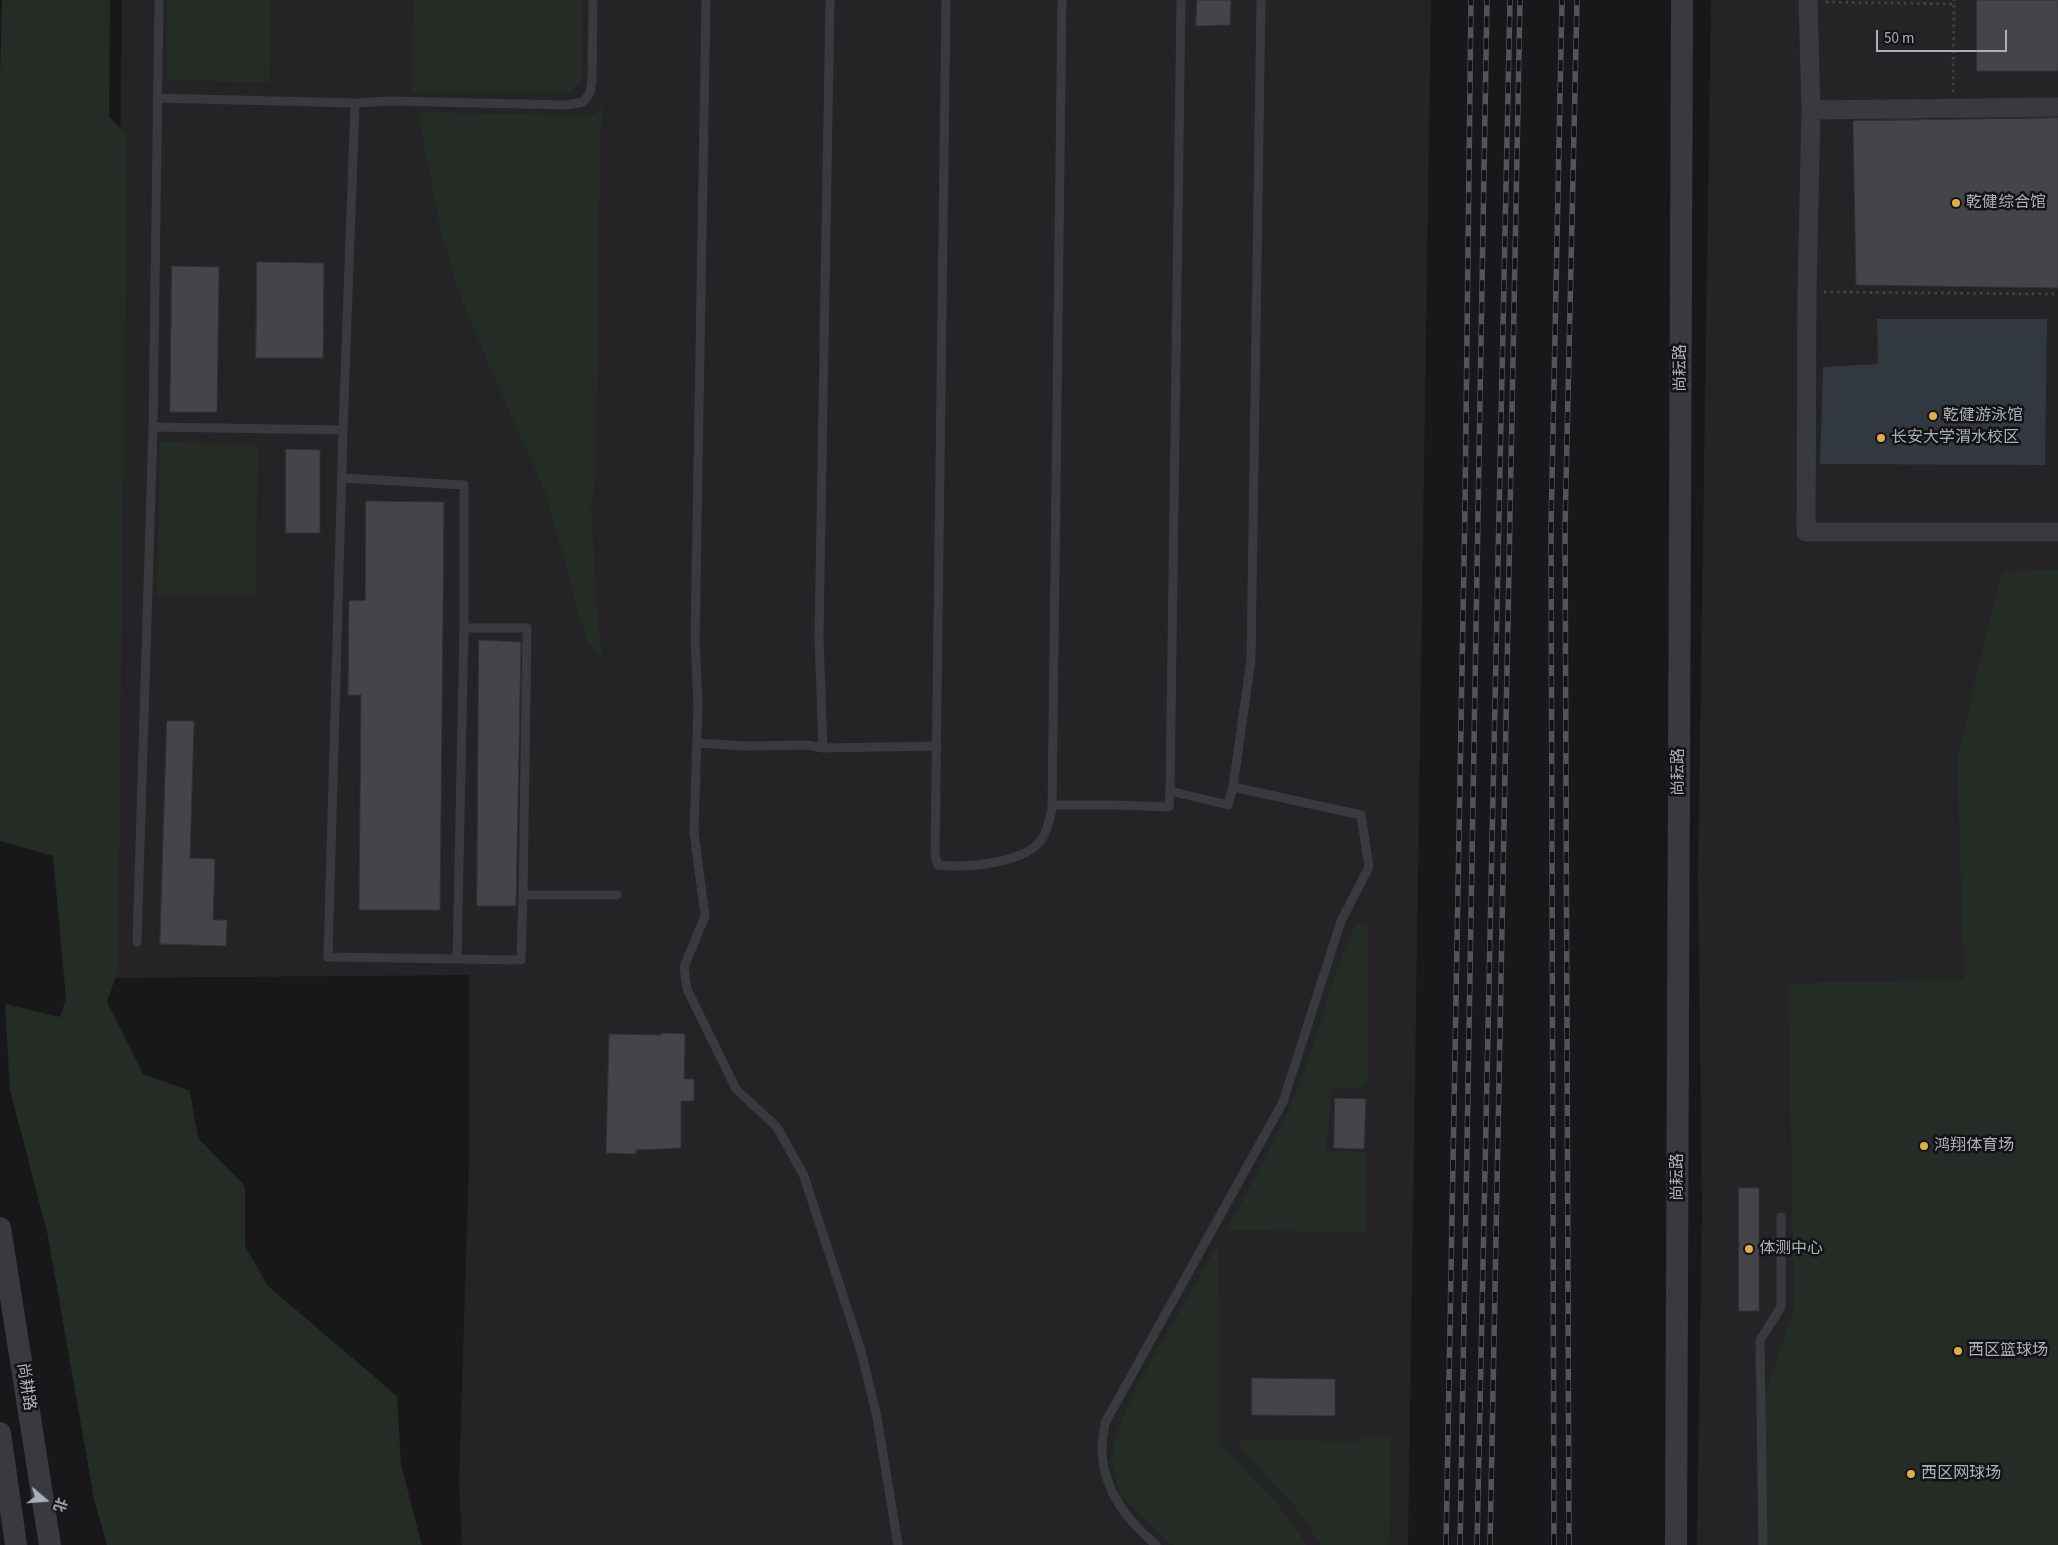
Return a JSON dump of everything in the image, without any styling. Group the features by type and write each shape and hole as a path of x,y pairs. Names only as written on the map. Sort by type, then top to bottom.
{"street":[{"name":"尚耘路","path":"1676,1545 1682,0"},
{"path":"1808,1 1811,110 1807,291 1806,532 2058,532"},
{"path":"1811,110 2058,107"},
{"name":"尚耕路","path":"0,1228 50,1545"},
{"path":"0,1432 16,1545"}],"lane":[{"path":"137,942 153,428 159,0"},
{"path":"157,98 355,103 390,101 566,105 583,102 590,93 592,79 593,0"},
{"path":"706,0 695,641 698,704 694,832 705,916 684,967 687,989 736,1089 777,1127 804,1176 861,1351 877,1417 898,1545"},
{"path":"823,748 819,637 830,0"},
{"path":"946,0 935,856 938,865 981,866 1026,853 1043,838 1052,805 1062,0"},
{"path":"1052,805 1169,807 1181,0"},
{"path":"1170,791 1228,805 1233,787 1251,660 1261,0"},
{"path":"355,103 343,430 328,957 521,960 527,628 464,628"},
{"path":"153,428 343,430"},
{"path":"342,478 464,485 464,628 457,959"},
{"path":"697,743 746,746 807,745 823,748 937,746"},
{"path":"1156,1545 1122,1511 1107,1482 1102,1452 1105,1423 1283,1102 1341,921 1369,867 1361,815 1233,787"},
{"path":"523,895 618,895"},
{"path":"1763,1545 1760,1340 1782,1307 1781,1217"}],"path":[{"path":"1808,1 1954,2 1952,108"},
{"path":"1807,291 2058,294"}],"shaded area":[{"path":"2,0 110,0 109,117 127,134 118,970 107,1002 143,1074 190,1091 198,1138 245,1186 245,1246 268,1286 397,1396 401,1465 422,1545 107,1545 94,1499 48,1236 10,1090 5,1004 60,1017 66,999 53,856 0,841 0,83"},
{"path":"122,0 1431,0 1408,1545 462,1545 459,1481 469,1158 469,975 110,978"},
{"path":"167,0 270,0 269,82 167,81"},
{"path":"413,0 583,0 582,74 578,84 574,89 565,93 412,92"},
{"name":"长安大学渭水校区","path":"1711,0 2058,0 2058,1545 1697,1545 1702,1208 1698,876"},
{"path":"603,104 600,141 596,479 591,503 602,662 586,638 546,494 459,292 441,231 418,114 423,112 591,116 599,112"},
{"name":"乾健游泳馆","path":"1877,319 2047,319 2045,465 1820,464 1823,367 1878,364"},
{"path":"160,442 258,444 256,596 157,596"},
{"name":"鸿翔体育场","path":"2058,570 2058,1545 1765,1545 1763,1402 1794,1308 1788,983 1964,980 1957,758 2002,571"},
{"path":"1356,923 1369,925 1368,1079 1365,1085 1357,1088 1332,1089 1326,1151 1366,1152 1366,1233 1237,1230 1225,1232 1267,1155 1295,1095 1310,1056 1340,960"},
{"path":"1219,1243 1220,1445 1277,1503 1307,1545 1175,1545 1169,1542 1120,1495 1112,1462 1114,1439 1135,1389"},
{"path":"1364,1436 1390,1437 1389,1545 1321,1545 1295,1506 1241,1449 1240,1440 1359,1441"}],"building":[{"path":"1197,0 1231,0 1230,25 1196,26"},
{"path":"1977,0 2058,0 2058,71 1977,71"},
{"name":"乾健综合馆","path":"2058,118 2058,288 1856,285 1853,121"},
{"path":"257,262 324,263 323,358 256,358"},
{"path":"172,266 219,267 217,412 170,412"},
{"path":"286,449 320,450 320,533 286,533"},
{"path":"366,501 444,502 440,910 359,910 361,695 348,695 349,601 365,600"},
{"path":"479,640 521,642 516,906 477,906"},
{"path":"167,721 194,721 190,858 215,859 213,920 227,920 226,946 160,944"},
{"path":"661,1033 685,1034 684,1079 694,1079 694,1101 681,1101 681,1148 636,1150 636,1154 606,1153 609,1034 661,1035"},
{"path":"1335,1098 1366,1099 1364,1149 1334,1148"},
{"name":"体测中心","path":"1739,1188 1759,1188 1759,1311 1739,1311"},
{"path":"1252,1378 1335,1379 1335,1416 1252,1415"}],"railway":[{"path":"1446,1545 1465,507 1471,0"},
{"path":"1460,1545 1487,0"},
{"path":"1477,1545 1510,0"},
{"path":"1490,1545 1520,0"},
{"path":"1554,1545 1551,528 1562,0"},
{"path":"1569,1545 1565,528 1577,0"}],"place":[{"name":"乾健综合馆","path":"1956,203"},
{"name":"乾健游泳馆","path":"1933,416"},
{"name":"长安大学渭水校区","path":"1881,438"},
{"name":"鸿翔体育场","path":"1924,1146"},
{"name":"体测中心","path":"1749,1249"},
{"name":"西区篮球场","path":"1958,1351"},
{"name":"西区网球场","path":"1911,1474"}]}
